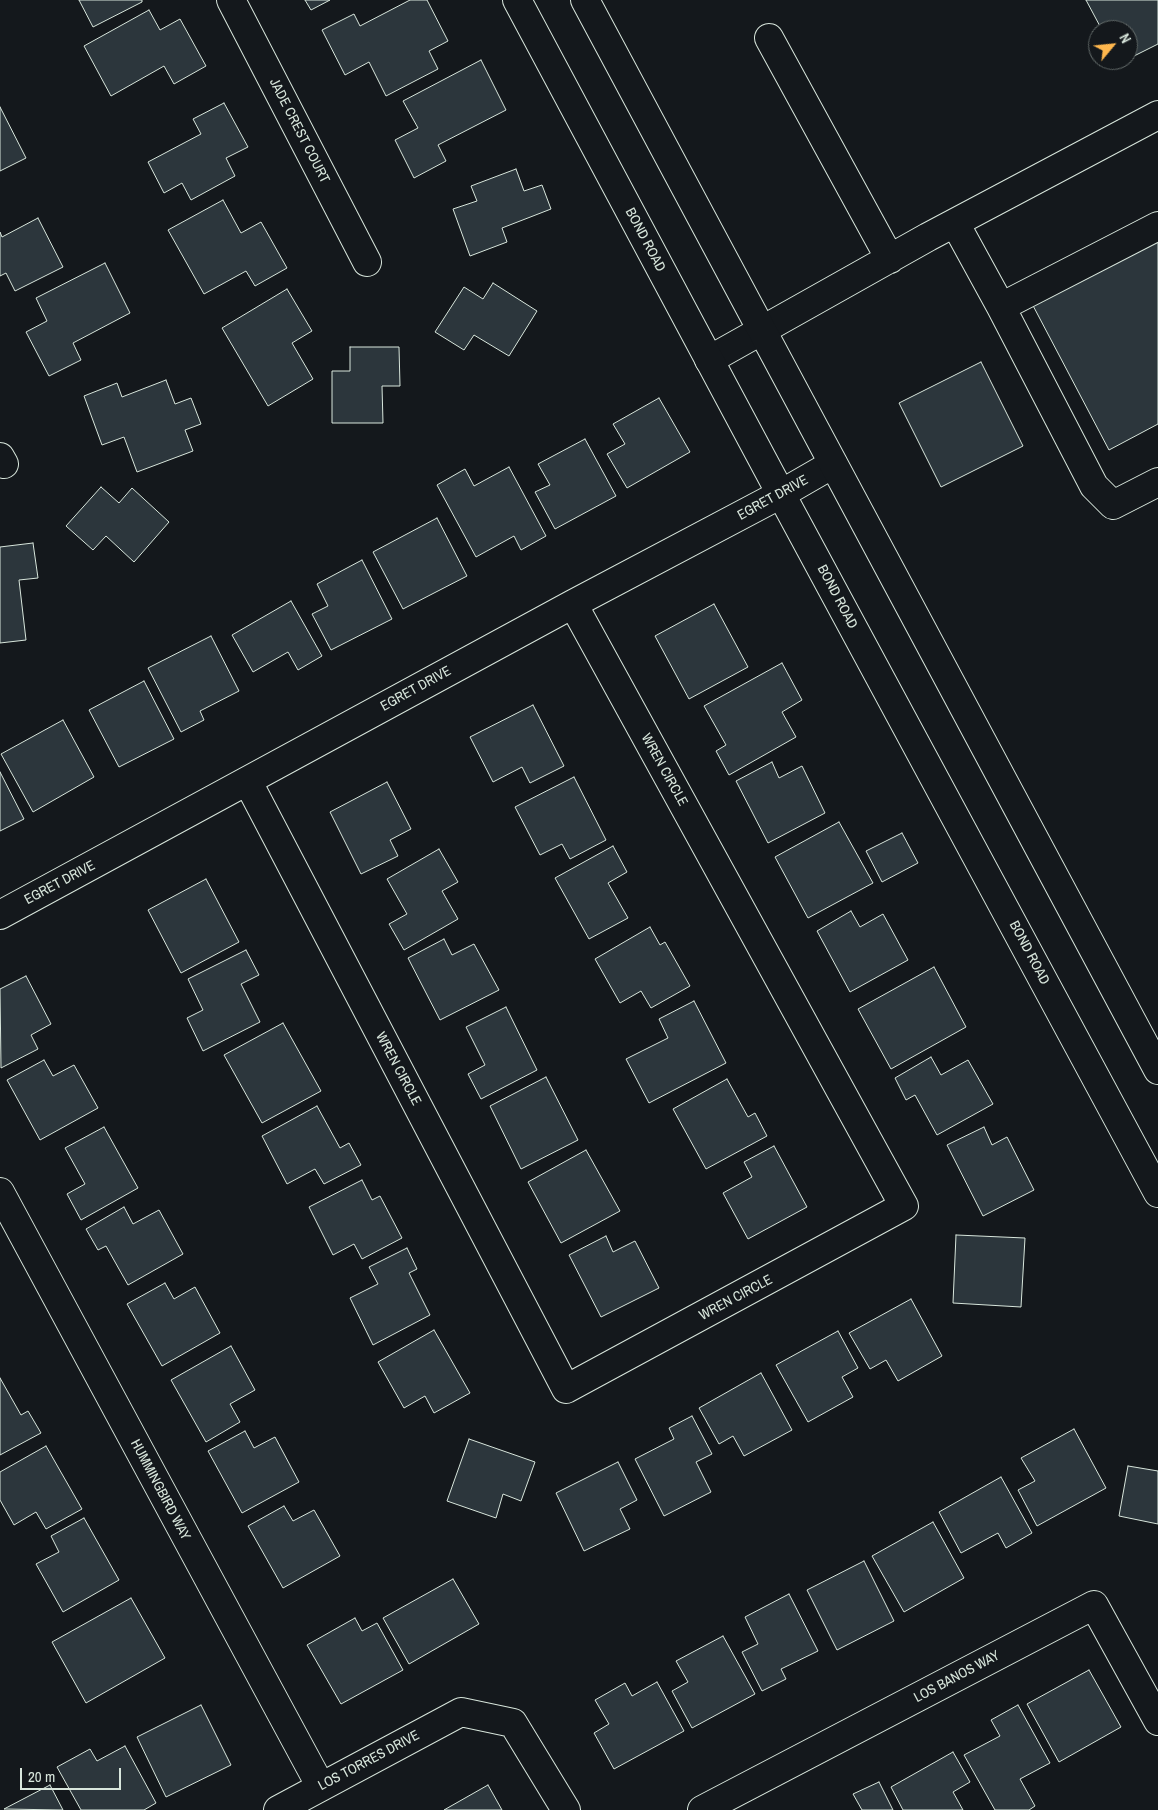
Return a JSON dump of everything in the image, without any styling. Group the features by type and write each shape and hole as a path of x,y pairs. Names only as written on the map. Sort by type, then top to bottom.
{"street":[{"name":"JADE CREST COURT","path":"231,0 367,262"},
{"name":"BOND ROAD","path":"517,0 1158,1193"},
{"path":"585,0 1158,1070"},
{"path":"769,38 890,259"},
{"path":"709,360 955,223 1158,115"},
{"path":"955,223 1002,307 1094,486 1113,506 1158,482"},
{"path":"1002,307 1158,226"},
{"name":"EGRET DRIVE","path":"0,915 573,604 781,494 833,464"},
{"name":"WREN CIRCLE","path":"248,782 566,1389 904,1206 573,604"},
{"name":"HUMMINGBIRD WAY","path":"0,1192 321,1787"},
{"name":"LOS BANOS WAY","path":"702,1810 1094,1605 1158,1721"},
{"name":"LOS TORRES DRIVE","path":"278,1810 460,1712 512,1723 566,1810"}],"building":[{"path":"79,0 142,0 142,2 93,27"},
{"path":"305,0 330,0 311,10"},
{"path":"410,0 427,0 448,41 429,51 438,69 386,96 369,62 345,75 322,30 354,14 360,26"},
{"path":"1086,0 1158,0 1158,44 1138,54 1138,20 1097,20"},
{"path":"149,10 160,30 180,19 206,66 174,84 164,66 111,96 84,46"},
{"path":"481,60 506,110 438,145 446,161 414,178 395,140 418,128 403,101"},
{"path":"224,103 248,147 226,158 235,176 191,200 182,183 164,193 148,162 201,134 193,119"},
{"path":"0,107 26,158 0,171"},
{"path":"516,169 524,191 542,185 551,209 502,228 507,242 470,256 453,209 477,201 471,186"},
{"path":"223,200 241,233 261,222 287,268 255,286 246,271 204,294 168,230"},
{"path":"38,218 63,267 15,291 6,273 0,276 0,232 2,237"},
{"path":"1158,230 1158,424 1109,450 1029,298"},
{"path":"105,263 130,313 73,343 81,360 49,376 26,332 47,321 36,298"},
{"path":"493,283 537,311 509,356 474,335 464,350 435,332 464,287 483,299"},
{"path":"287,289 312,331 292,343 313,379 268,406 222,328"},
{"path":"350,347 399,347 400,386 382,386 383,423 332,423 332,371 350,371"},
{"path":"981,362 1023,446 941,487 899,403"},
{"path":"166,380 175,404 191,398 201,424 185,430 193,451 137,472 124,437 102,445 84,396 117,383 122,397"},
{"path":"659,398 690,452 627,488 607,454 625,444 613,424"},
{"path":"585,439 616,496 555,529 535,492 550,485 538,464"},
{"path":"509,467 546,536 521,550 514,536 476,557 437,485 465,469 474,486"},
{"path":"101,487 119,503 132,488 169,522 134,562 106,536 93,550 66,526"},
{"path":"437,518 467,576 403,609 373,552"},
{"path":"33,543 38,578 19,580 26,640 0,643 0,547"},
{"path":"362,560 392,619 331,650 312,614 328,606 317,584"},
{"path":"291,601 322,656 298,670 288,652 253,672 232,635"},
{"path":"714,604 748,667 689,699 655,636"},
{"path":"211,636 239,691 200,711 204,720 181,732 148,668"},
{"path":"782,663 802,700 782,712 796,737 729,775 716,751 726,745 704,706"},
{"path":"144,681 174,739 119,767 89,710"},
{"path":"533,705 564,766 530,783 522,767 493,782 470,737"},
{"path":"63,720 94,777 33,812 1,754"},
{"path":"772,762 779,778 802,766 825,813 768,843 736,781"},
{"path":"0,772 24,819 0,831"},
{"path":"574,777 606,840 570,859 562,844 540,855 515,807"},
{"path":"387,782 411,829 390,840 398,856 361,874 330,812"},
{"path":"839,822 873,883 808,918 775,857"},
{"path":"902,833 918,863 882,882 866,851"},
{"path":"613,846 627,872 608,883 628,918 589,939 555,878"},
{"path":"439,849 458,882 442,891 458,919 404,950 389,924 407,914 387,879"},
{"path":"206,879 239,942 181,973 148,910"},
{"path":"851,911 860,927 883,914 908,960 850,992 817,931"},
{"path":"650,927 660,945 665,942 690,986 651,1008 641,991 620,1003 595,959"},
{"path":"444,939 452,955 474,944 499,990 440,1020 408,958"},
{"path":"246,950 259,975 241,984 260,1022 203,1051 187,1018 203,1010 188,979"},
{"path":"934,967 966,1027 891,1069 858,1009"},
{"path":"26,976 51,1024 31,1035 38,1049 1,1068 0,989"},
{"path":"694,1001 726,1063 649,1103 626,1059 668,1038 659,1019"},
{"path":"506,1007 537,1070 481,1099 468,1074 485,1065 466,1027"},
{"path":"283,1023 321,1091 262,1123 224,1055"},
{"path":"931,1057 941,1075 968,1060 993,1104 937,1135 915,1095 906,1100 895,1078"},
{"path":"44,1060 53,1076 74,1065 98,1108 40,1140 7,1080"},
{"path":"546,1077 578,1140 521,1169 490,1106"},
{"path":"727,1079 748,1117 755,1113 767,1136 706,1169 673,1109"},
{"path":"317,1106 340,1148 349,1143 361,1165 324,1184 315,1169 287,1184 262,1136"},
{"path":"104,1127 138,1188 81,1220 67,1194 85,1184 65,1148"},
{"path":"984,1127 992,1145 1007,1137 1034,1190 983,1216 947,1145"},
{"path":"774,1146 807,1207 748,1239 723,1193 752,1177 744,1162"},
{"path":"586,1150 620,1211 561,1243 528,1182"},
{"path":"362,1180 372,1200 380,1196 402,1238 362,1259 354,1244 333,1255 309,1207"},
{"path":"124,1207 133,1224 159,1210 183,1254 128,1285 106,1246 98,1250 86,1229"},
{"path":"956,1235 1025,1238 1021,1307 953,1303"},
{"path":"606,1236 613,1252 635,1241 659,1288 601,1317 569,1255"},
{"path":"407,1248 417,1269 409,1273 430,1315 373,1345 350,1298 378,1284 369,1267"},
{"path":"165,1283 174,1299 195,1287 220,1333 162,1366 127,1304"},
{"path":"911,1299 942,1356 898,1381 886,1360 870,1369 849,1333"},
{"path":"434,1330 470,1393 434,1413 425,1396 404,1408 378,1362"},
{"path":"838,1331 858,1368 842,1377 853,1397 808,1422 776,1365"},
{"path":"231,1346 255,1390 230,1404 240,1422 206,1442 171,1380"},
{"path":"761,1373 792,1430 744,1456 733,1436 719,1444 699,1408"},
{"path":"0,1378 21,1415 28,1411 41,1433 0,1455"},
{"path":"692,1416 712,1454 696,1462 711,1492 664,1516 635,1459 674,1439 669,1428"},
{"path":"1074,1429 1106,1488 1037,1526 1018,1490 1035,1481 1021,1458"},
{"path":"245,1431 254,1448 275,1437 299,1482 242,1513 208,1451"},
{"path":"469,1439 535,1462 521,1501 503,1494 496,1518 447,1501"},
{"path":"46,1446 82,1509 46,1529 36,1512 14,1525 0,1500 0,1472"},
{"path":"618,1462 637,1500 620,1509 630,1529 584,1551 556,1493"},
{"path":"1128,1466 1158,1471 1158,1524 1119,1516"},
{"path":"1001,1477 1032,1533 1006,1548 998,1533 961,1553 939,1512"},
{"path":"284,1506 293,1521 314,1510 340,1556 283,1588 248,1526"},
{"path":"84,1518 119,1580 63,1612 36,1564 59,1552 51,1536"},
{"path":"933,1522 964,1578 904,1612 872,1556"},
{"path":"864,1561 894,1621 837,1650 807,1590"},
{"path":"453,1579 479,1624 409,1664 383,1618"},
{"path":"789,1594 818,1651 781,1669 786,1679 762,1691 742,1652 758,1644 745,1617"},
{"path":"131,1598 165,1658 86,1703 52,1642"},
{"path":"355,1618 362,1631 377,1623 403,1670 341,1704 307,1645"},
{"path":"723,1636 755,1694 692,1728 672,1691 688,1682 676,1661"},
{"path":"1089,1670 1121,1727 1059,1762 1027,1704"},
{"path":"657,1682 684,1731 614,1769 594,1733 609,1724 595,1700 625,1683 632,1696"},
{"path":"201,1705 231,1765 166,1797 137,1737"},
{"path":"1018,1705 1050,1763 1020,1779 1035,1806 1029,1810 995,1810 964,1755 1000,1736 991,1720"},
{"path":"125,1746 156,1803 144,1810 81,1810 57,1767 90,1749 97,1761"},
{"path":"953,1752 970,1782 953,1792 963,1810 903,1810 891,1787"},
{"path":"879,1782 893,1810 862,1810 853,1794"},
{"path":"50,1785 63,1810 4,1809"},
{"path":"488,1785 502,1810 444,1810"}]}
